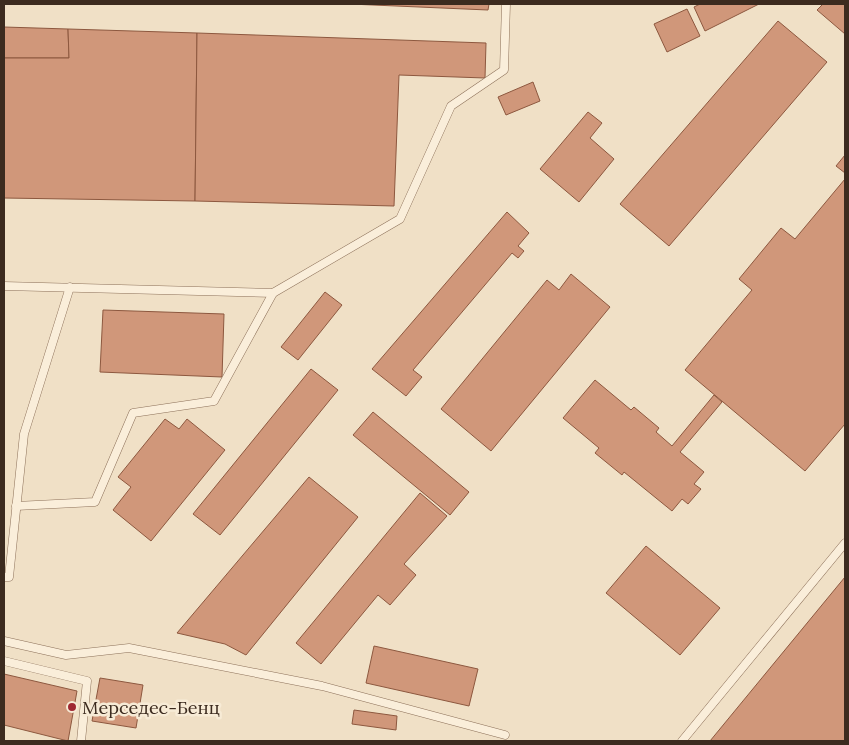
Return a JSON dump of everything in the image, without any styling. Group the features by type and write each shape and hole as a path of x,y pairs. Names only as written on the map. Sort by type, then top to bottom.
{"lane":[{"path":"4,286 273,292 400,220 451,106 504,70 506,4"},
{"path":"4,577 9,577 24,434 70,288"},
{"path":"16,506 95,502 134,413 214,401 273,292"},
{"path":"682,741 845,543"},
{"path":"4,641 66,655 129,648 322,686 504,735"},
{"path":"4,661 87,681 81,741"}],"building":[{"path":"350,4 489,4 488,10"},
{"path":"700,4 759,4 705,31 694,7"},
{"path":"823,4 845,4 845,34 817,10"},
{"path":"687,9 700,36 667,52 654,24"},
{"path":"778,21 827,62 669,246 620,204"},
{"path":"4,27 68,29 69,58 4,58"},
{"path":"68,29 197,33 195,201 4,198 4,58 69,58"},
{"path":"197,33 486,43 485,78 399,75 394,206 195,201"},
{"path":"533,82 540,101 506,115 498,97"},
{"path":"588,112 602,123 590,138 614,159 579,202 540,169"},
{"path":"845,155 845,173 836,166"},
{"path":"845,179 845,424 805,471 685,370 752,290 739,279 781,228 795,239"},
{"path":"507,212 529,233 518,246 524,251 518,258 512,253 413,370 422,377 406,396 372,369"},
{"path":"571,274 610,307 491,451 441,409 547,280 559,290"},
{"path":"325,292 342,305 298,360 281,347"},
{"path":"103,310 224,314 222,377 100,372"},
{"path":"311,369 338,390 220,535 193,514"},
{"path":"595,380 631,410 634,407 659,428 656,432 672,446 714,395 722,402 680,452 704,472 694,484 701,489 688,504 682,499 672,511 624,472 622,475 595,453 599,448 563,418"},
{"path":"373,412 469,492 450,515 353,435"},
{"path":"165,419 179,429 187,419 225,450 151,541 113,510 131,487 118,477"},
{"path":"309,477 358,517 246,655 225,644 177,633"},
{"path":"420,493 447,516 404,564 416,575 390,605 378,595 321,664 296,643"},
{"path":"646,546 720,608 680,655 606,593"},
{"path":"845,577 845,741 710,741"},
{"path":"374,646 478,669 469,706 366,683"},
{"path":"4,674 77,691 68,741 4,725"},
{"path":"100,678 143,685 136,728 92,721"},
{"path":"354,710 397,716 396,730 352,724"}],"place":[{"name":"Мерседес-Бенц","path":"72,707"}]}
